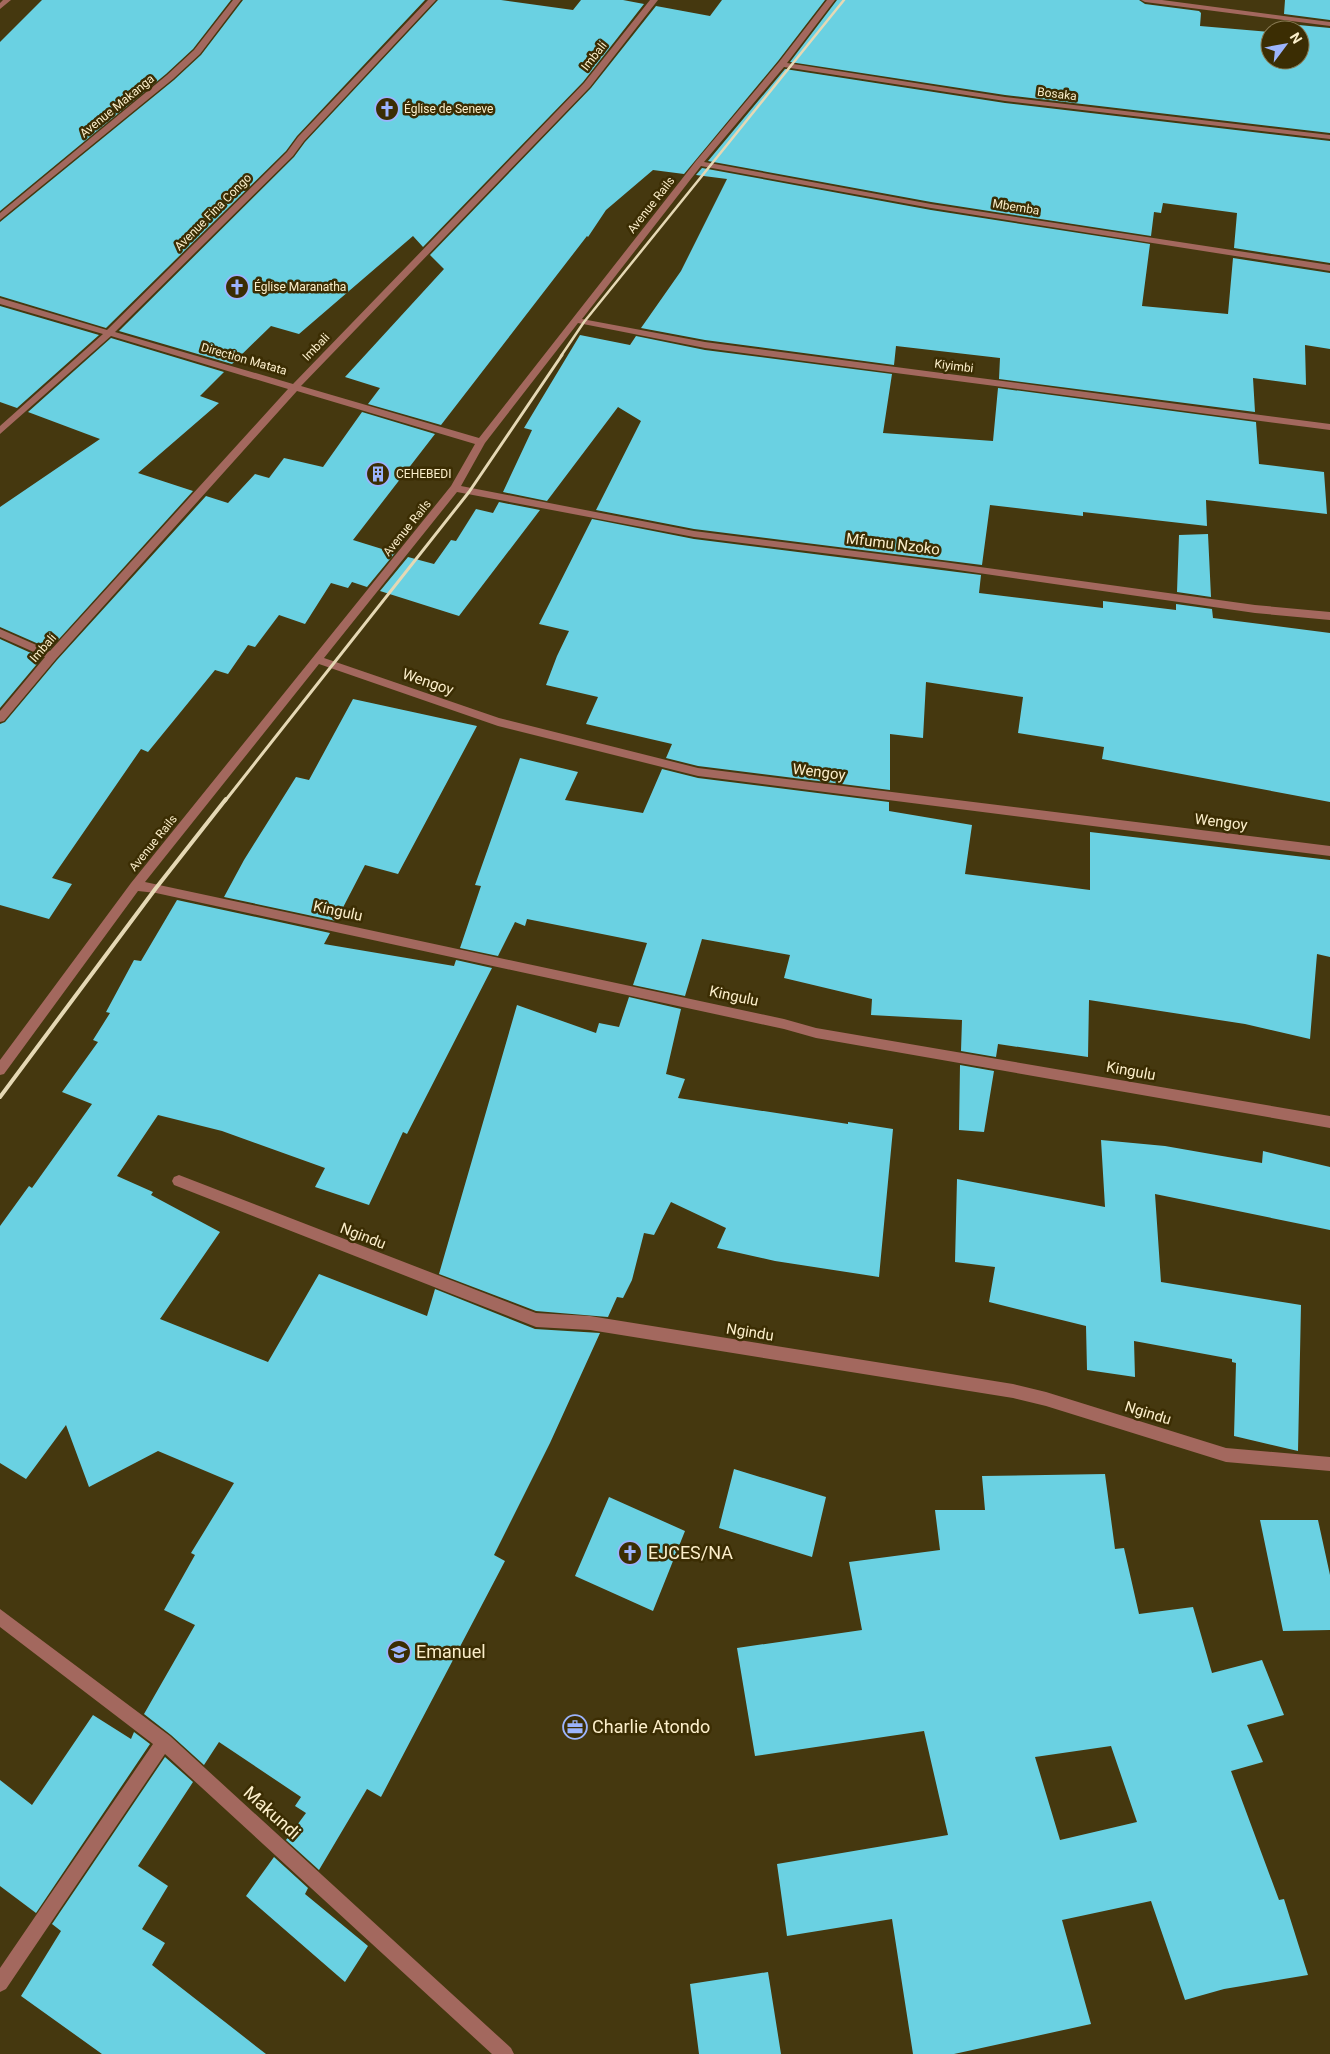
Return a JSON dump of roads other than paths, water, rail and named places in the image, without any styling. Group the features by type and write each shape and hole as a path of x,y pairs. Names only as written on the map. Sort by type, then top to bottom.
{"street":[{"path":"0,6 8,0"},
{"name":"Avenue Makanga","path":"0,217 170,77 196,52 237,0"},
{"name":"Avenue Fina Congo","path":"0,431 109,333 290,154 301,139 432,0"},
{"name":"Imbali","path":"0,718 52,656 295,386 587,85 654,0"},
{"name":"Avenue Rails","path":"0,1070 134,886 455,488 481,442 575,320 699,163 782,64 831,0"},
{"path":"1144,0 1330,24"},
{"name":"Bosaka","path":"782,64 996,98 1330,137"},
{"name":"Mbemba","path":"699,163 941,208 1330,268"},
{"name":"Direction Matata","path":"0,301 481,442"},
{"name":"Kiyimbi","path":"575,320 704,345 1330,427"},
{"name":"Mfumu Nzoko","path":"455,488 694,534 977,570 1255,610 1330,616"},
{"path":"0,633 52,656"},
{"name":"Wengoy","path":"318,660 498,722 698,772 1330,851"},
{"name":"Kingulu","path":"134,886 175,892 784,1024 816,1033 1330,1122"},
{"name":"Ngindu","path":"179,1182 536,1320 590,1323 1013,1392 1046,1399 1226,1455 1330,1464"},
{"name":"Makundi","path":"0,1617 164,1742 505,2054"},
{"path":"0,1983 164,1742"}],"railway":[{"path":"561,356 584,322 844,0"},
{"path":"225,801 469,492 562,355"},
{"path":"0,1097 156,888 226,799"}],"place":[{"name":"Église de Seneve","path":"387,109"},
{"name":"Église Maranatha","path":"237,287"},
{"name":"CEHEBEDI","path":"378,474"},
{"name":"EJCES/NA","path":"630,1553"},
{"name":"Emanuel","path":"399,1652"},
{"name":"Charlie Atondo","path":"575,1727"}]}
